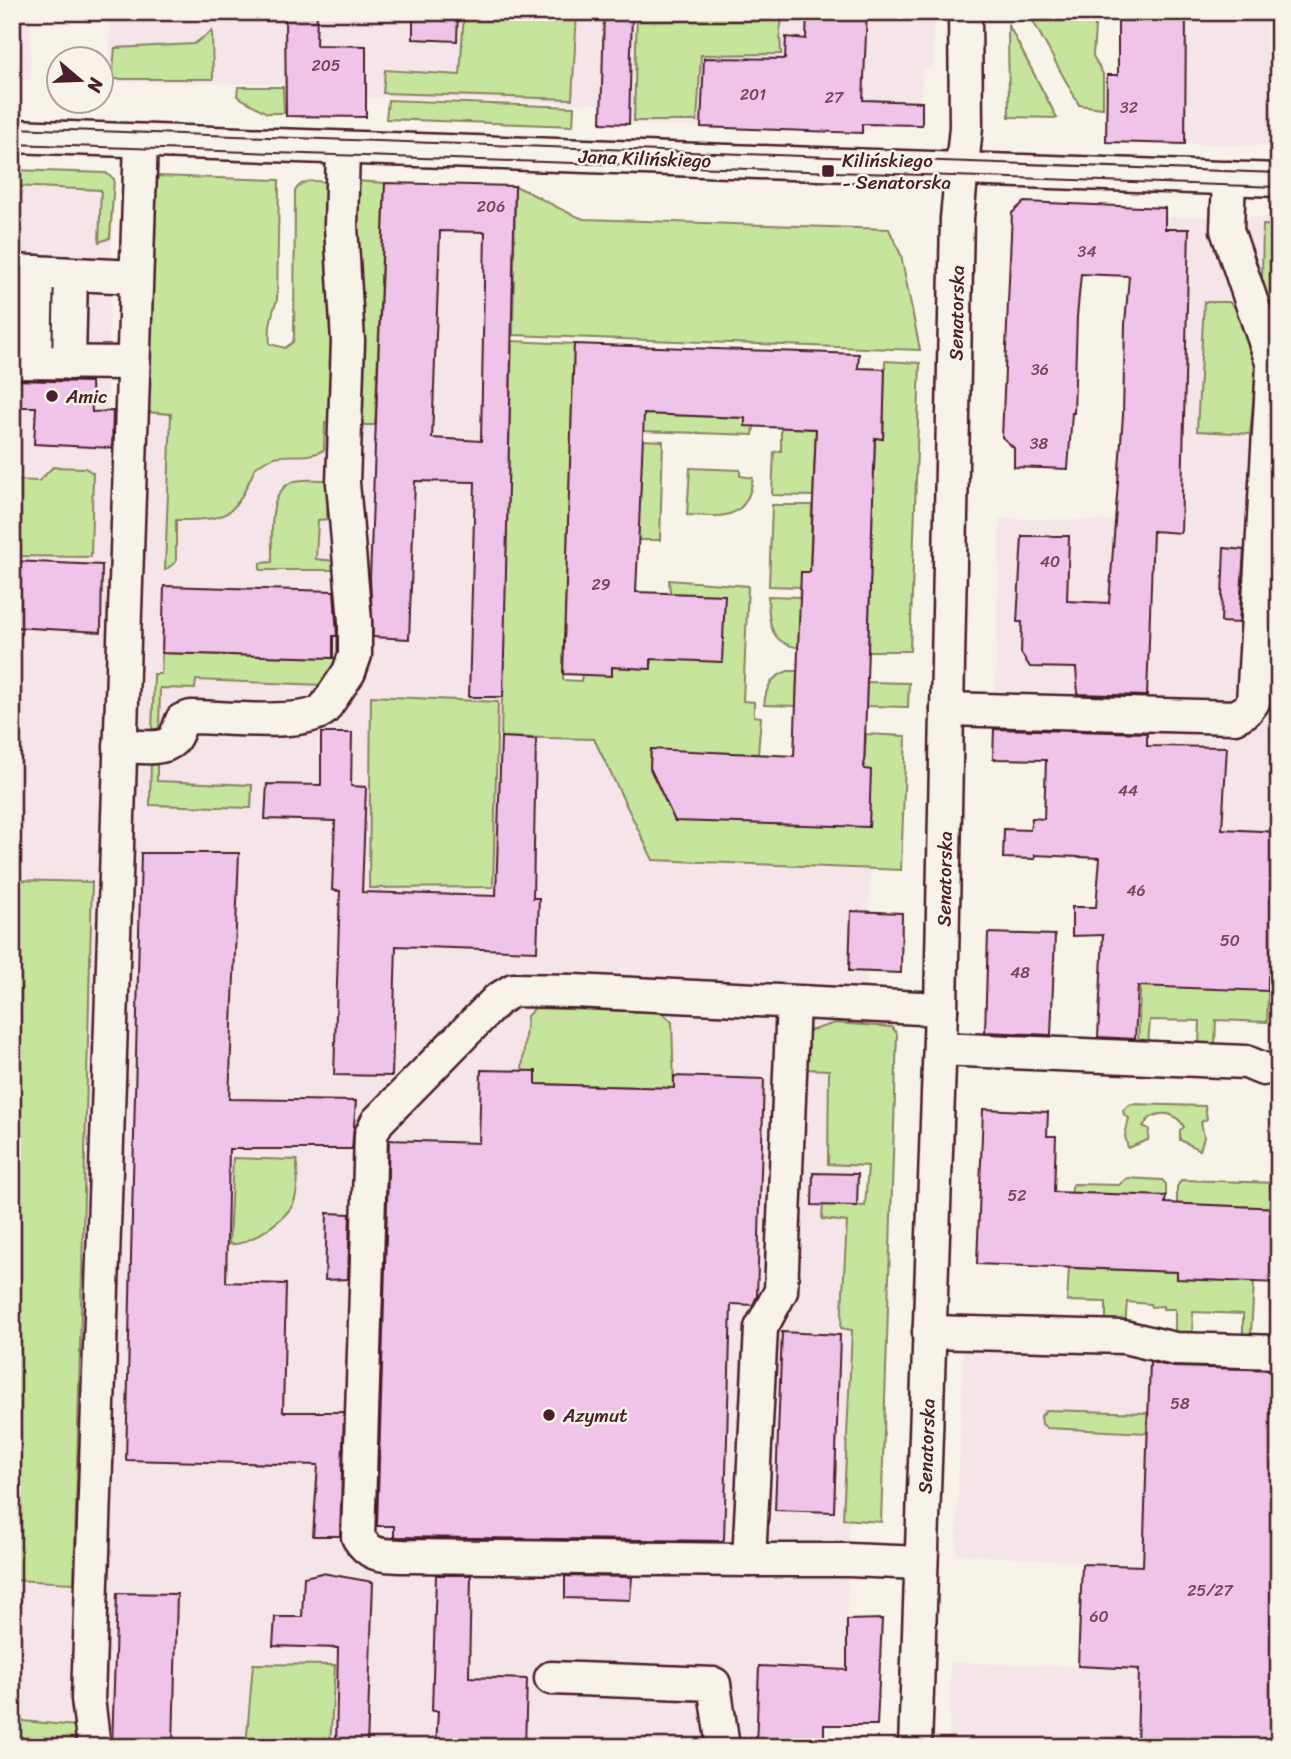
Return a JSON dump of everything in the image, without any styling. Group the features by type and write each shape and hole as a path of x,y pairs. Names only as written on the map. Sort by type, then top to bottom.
{"street":[{"name":"Senatorska","path":"915,1747 940,1049 957,218 966,128 965,12"},
{"name":"Jana Kilińskiego","path":"12,136 1279,180"},
{"path":"94,1747 88,1699 141,141"},
{"path":"120,746 168,744 174,739 183,720 191,716 290,719 317,715 324,709 354,664 355,621 343,483 348,341 341,226 343,148"},
{"path":"947,709 1235,717 1246,711 1253,702 1273,365 1227,230 1229,178"},
{"path":"133,363 24,362 25,272 136,276"},
{"path":"69,363 71,274"},
{"path":"921,1563 403,1556 378,1555 364,1547 358,1537 371,1135 377,1122 497,1000 513,990 941,1009"},
{"path":"749,1560 761,1328 781,1291 793,1002"},
{"path":"940,1049 1246,1062 1263,1069"},
{"path":"929,1332 1124,1337 1175,1349 1279,1352"},
{"path":"551,1678 714,1684 723,1747"}],"shaded area":[{"path":"12,12 30,12 31,80 12,80"},
{"path":"110,12 934,12 933,68 923,69 918,125 881,125 862,133 601,123 601,104 366,97 285,84 116,82 116,46 110,46"},
{"path":"1154,12 1279,12 1279,146 1152,143"},
{"path":"12,176 114,179 107,411 374,425 385,183 515,186 502,737 594,739 653,860 871,868 858,1174 847,1619 882,1619 877,1725 825,1724 824,1747 12,1747 12,1580 74,1583 92,882 12,880"},
{"path":"1165,217 1279,217 1279,864 1145,826 1147,728 994,723 1000,518 1153,522"},
{"path":"963,1347 1128,1355 1150,1362 1279,1366 1279,1747 949,1747 950,1662 1115,1668 1119,1565 956,1554"}],"green space":[{"path":"464,12 577,12 572,99 383,93 385,70 460,75"},
{"path":"637,12 783,12 781,54 701,55 697,121 634,121"},
{"path":"1028,12 1096,12 1093,56 1103,74 1103,108 1079,105"},
{"path":"1008,24 1057,118 1009,117"},
{"path":"212,31 213,79 116,79 116,48 194,44"},
{"path":"238,87 283,87 284,113 267,113 237,96"},
{"path":"388,100 574,107 573,126 386,119"},
{"path":"12,170 106,173 114,179 110,238 99,242 101,190 12,186"},
{"path":"156,176 279,180 277,300 270,322 269,338 270,344 285,348 293,342 294,337 295,191 302,183 307,182 317,181 333,185 333,423 325,423 324,450 315,454 281,456 264,461 255,468 241,497 228,512 208,519 176,520 176,562 165,570 171,414 146,412"},
{"path":"355,181 385,183 375,425 359,425 364,337 356,286"},
{"path":"515,186 584,219 889,229 901,255 920,350 513,335"},
{"path":"1263,225 1279,226 1279,336 1262,279"},
{"path":"1204,302 1229,302 1244,316 1257,364 1250,434 1197,431"},
{"path":"512,341 574,344 563,680 581,681 582,675 612,667 650,669 670,593 669,580 748,586 743,701 754,702 754,716 761,717 758,754 651,750 650,769 675,821 871,770 864,769 866,734 906,736 901,870 653,860 594,739 501,737"},
{"path":"885,361 920,363 910,651 868,651 875,438 883,438"},
{"path":"643,414 745,418 745,426 754,426 753,435 642,431"},
{"path":"781,427 816,429 813,496 772,495 774,452 781,451"},
{"path":"642,440 663,441 660,540 638,540"},
{"path":"53,467 85,468 93,473 91,557 12,556 12,480 39,481"},
{"path":"690,468 740,470 740,476 753,478 745,502 739,509 722,516 687,515"},
{"path":"329,480 327,519 318,520 316,559 335,561 336,570 260,570 260,563 272,562 275,504 285,486 295,481"},
{"path":"772,505 812,505 810,572 801,587 769,586"},
{"path":"768,596 800,597 806,648 794,647 778,639 769,617"},
{"path":"162,653 333,658 344,656 324,685 196,680 195,689 160,688 159,731 152,733 154,674 161,674"},
{"path":"788,671 797,671 796,706 764,705 770,684 777,676"},
{"path":"867,682 909,683 908,707 866,706"},
{"path":"371,696 498,702 493,887 369,888"},
{"path":"151,757 157,758 157,781 252,785 251,808 150,805"},
{"path":"1145,863 1268,991 1267,1022 1216,1020 1215,1046 1199,1046 1200,1021 1150,1020 1148,1046 1138,1045"},
{"path":"12,880 92,882 74,1583 12,1580"},
{"path":"535,1008 662,1012 672,1022 674,1088 536,1084 536,1072 522,1071 527,1016"},
{"path":"835,1023 892,1027 897,1034 881,1522 843,1519 852,1330 841,1328 847,1222 822,1219 823,1203 865,1206 868,1166 828,1164 829,1070 803,1069 803,1042 809,1031"},
{"path":"1131,1104 1205,1106 1207,1119 1201,1122 1204,1137 1200,1150 1180,1140 1180,1130 1184,1127 1175,1117 1164,1114 1158,1114 1143,1126 1149,1129 1148,1140 1128,1148 1125,1136 1129,1118 1124,1115 1123,1110"},
{"path":"233,1158 297,1160 297,1182 293,1204 282,1217 255,1237 229,1244"},
{"path":"1127,1178 1162,1180 1166,1184 1166,1196 1071,1200 1074,1184 1119,1185"},
{"path":"1181,1180 1279,1183 1279,1208 1203,1205 1177,1213 1177,1187"},
{"path":"1069,1268 1177,1272 1254,1282 1251,1334 1243,1339 1243,1314 1193,1312 1192,1337 1175,1335 1175,1309 1127,1302 1125,1326 1106,1325 1106,1302 1067,1301"},
{"path":"1046,1410 1147,1413 1147,1433 1047,1428 1042,1424 1041,1416"},
{"path":"253,1664 335,1665 330,1747 246,1747"},
{"path":"12,1720 108,1729 107,1747 12,1747"}],"building":[{"path":"285,12 317,12 316,45 366,46 366,117 286,116"},
{"path":"413,12 458,12 457,41 413,39"},
{"path":"604,12 632,12 629,124 601,123"},
{"path":"807,12 867,12 863,100 922,102 922,125 862,124 862,133 701,127 704,58 785,59 786,37 806,39"},
{"path":"1118,12 1186,12 1185,144 1106,142 1107,75 1118,75"},
{"path":"385,183 515,186 503,697 469,697 475,482 415,481 409,639 373,637 370,578","holes":["440,231 485,232 481,441 432,438"]},
{"path":"1024,202 1165,208 1165,229 1189,229 1181,533 1153,531 1147,696 1078,694 1076,668 1030,667 1021,653 1022,622 1017,622 1022,536 1069,536 1067,601 1109,603 1123,415 1129,276 1081,274 1074,413 1068,469 1014,467 1014,448 1002,437 1012,213"},
{"path":"574,344 859,354 858,368 885,369 883,439 875,438 864,769 871,770 869,827 675,821 650,768 651,749 794,756 801,572 810,572 816,429 745,426 745,418 644,414 636,592 725,595 722,662 651,659 651,669 612,667 612,676 563,674"},
{"path":"12,380 91,382 92,412 113,411 112,448 34,444 36,407 12,407"},
{"path":"1224,548 1244,550 1239,623 1221,622"},
{"path":"12,561 102,565 101,632 12,627"},
{"path":"164,586 334,591 337,636 333,636 333,658 162,653"},
{"path":"994,729 1147,733 1147,746 1227,747 1222,829 1279,832 1279,977 1268,976 1268,991 1138,986 1135,1039 1098,1037 1103,935 1072,936 1072,907 1096,907 1100,858 1035,855 1035,859 1003,858 1004,829 1030,830 1032,818 1044,819 1046,760 993,759"},
{"path":"321,733 352,733 351,786 366,787 362,892 496,896 501,737 536,739 533,898 539,898 537,951 396,946 392,1076 334,1075 340,891 332,890 335,821 265,819 267,784 321,785"},
{"path":"141,853 239,853 229,1099 356,1101 352,1149 229,1149 226,1282 286,1284 283,1412 344,1412 340,1536 313,1536 318,1465 126,1460"},
{"path":"851,911 902,913 901,973 849,971"},
{"path":"988,933 1055,935 1051,1035 985,1032"},
{"name":"Azymut","path":"481,1070 536,1071 536,1084 674,1088 674,1076 764,1079 757,1296 753,1305 731,1304 722,1541 394,1537 394,1526 377,1526 389,1140 479,1143"},
{"path":"983,1109 1048,1112 1047,1136 1056,1136 1054,1192 1166,1196 1165,1203 1279,1208 1279,1283 1177,1279 1177,1272 977,1264"},
{"path":"813,1173 858,1174 857,1206 812,1205"},
{"path":"327,1213 350,1214 348,1279 325,1280"},
{"path":"782,1332 840,1335 834,1512 775,1510"},
{"path":"1150,1362 1174,1367 1279,1370 1279,1747 1137,1747 1139,1669 1078,1666 1082,1564 1143,1566"},
{"path":"322,1573 373,1582 367,1747 336,1747 338,1648 273,1646 275,1617 302,1617 304,1577"},
{"path":"436,1575 471,1575 469,1677 527,1679 525,1747 436,1747 438,1711 432,1711"},
{"path":"565,1576 632,1577 630,1600 565,1598"},
{"path":"117,1593 177,1594 173,1747 112,1747"},
{"path":"882,1619 877,1725 824,1725 824,1747 756,1747 759,1666 847,1670 847,1620"}],"tram line":[{"path":"12,128 1279,173"},
{"path":"12,144 1279,187"}],"place":[{"name":"Kilińskiego - Senatorska","path":"828,171"},
{"name":"Amic","path":"52,396"},
{"name":"Azymut","path":"549,1415"}]}
